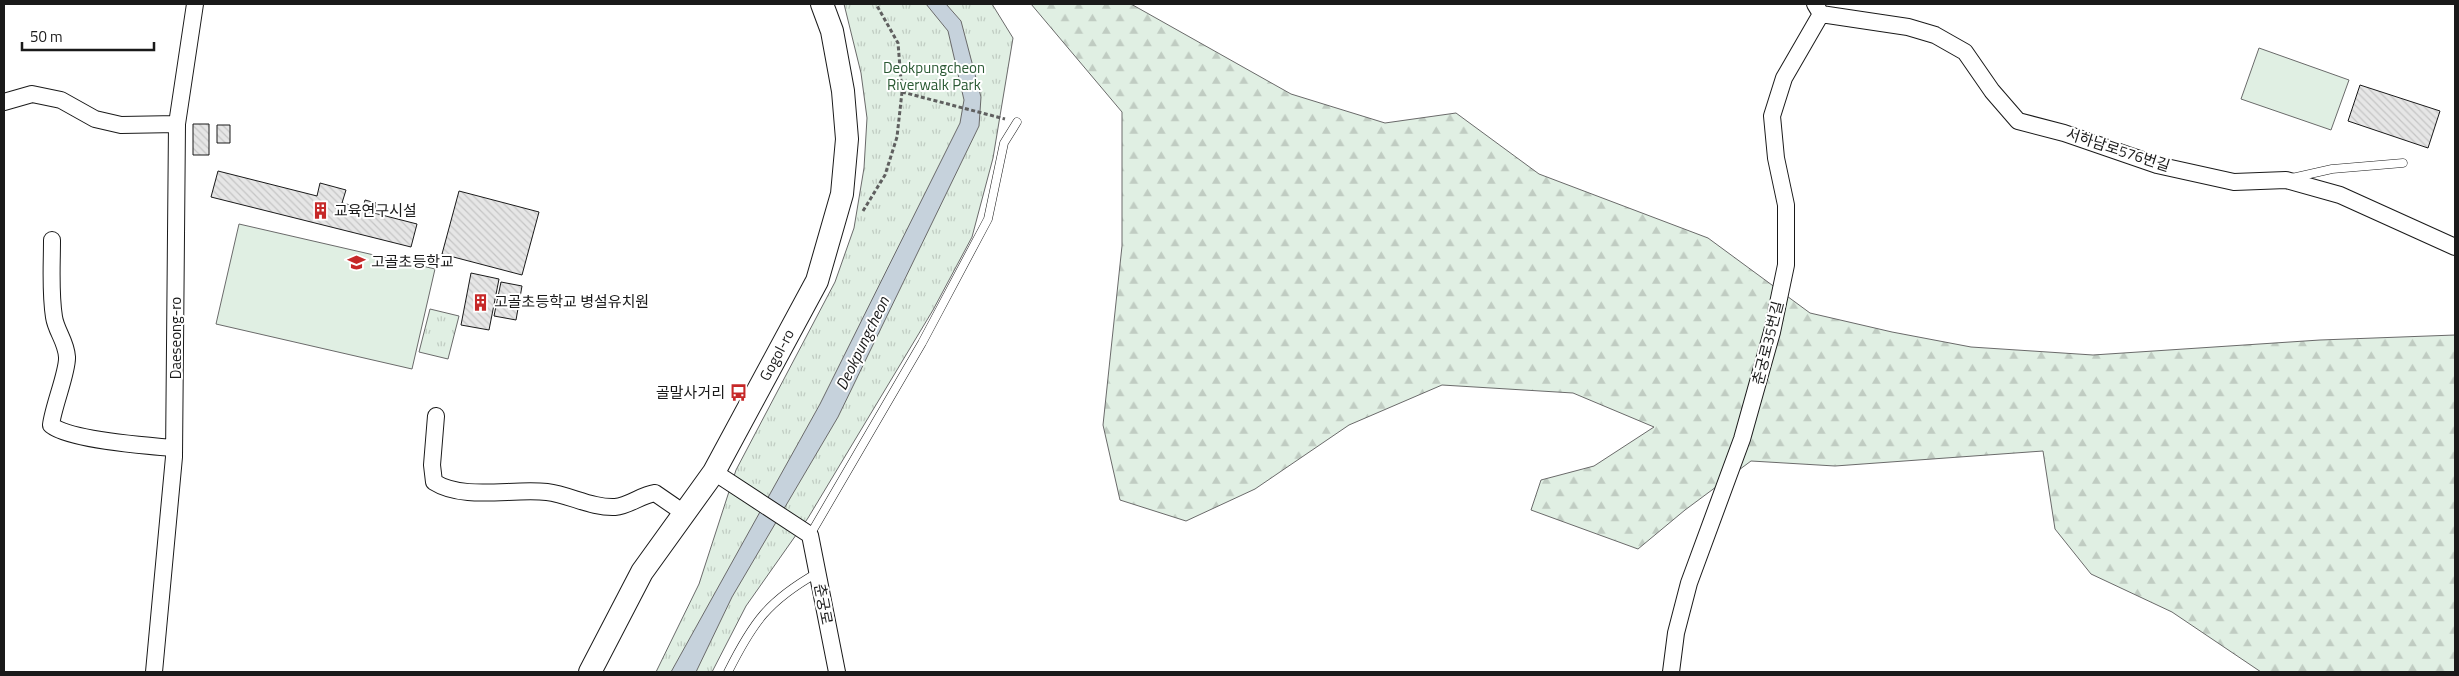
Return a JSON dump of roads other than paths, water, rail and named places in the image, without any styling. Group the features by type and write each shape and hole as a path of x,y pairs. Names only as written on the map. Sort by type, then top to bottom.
{"street":[{"name":"Daeseong-ro","path":"154,672 174,448 177,124 195,4"},
{"name":"Gogol-ro","path":"590,672 642,572 714,472 817,281 842,194 847,139 844,91 832,31 822,4"},
{"name":"서하남로576번길","path":"1818,9 1908,27 1935,35 1965,52 1992,91 2018,121 2064,133 2157,165 2215,178 2234,182 2286,180 2340,196 2455,247"},
{"name":"춘궁로35번길","path":"1671,672 1676,634 1689,582 1742,439 1772,332 1786,266 1786,205 1776,158 1772,116 1784,78 1818,9"},
{"path":"4,102 32,94 61,100 95,119 122,125 177,124"},
{"path":"52,240 54,319 64,339 67,360 53,407 51,425 57,430 93,437 174,448"},
{"path":"436,416 432,464 434,482 443,488 460,492 548,492 591,504 616,507 645,494 655,493 684,513"},
{"path":"714,472 810,535"},
{"name":"춘궁로","path":"810,535 837,672"}],"lane":[{"path":"810,535 922,343 988,219 1004,143 1017,122"},
{"path":"2286,180 2332,168 2403,163"},
{"path":"728,672 743,642 767,609 792,588 817,573"}],"water":[{"name":"Deokpungcheon","path":"926,4 946,4 961,21 981,97 979,126 838,417 732,597 696,672 671,672 820,404 960,123 964,100 948,31"}],"place":[{"name":"교육연구시설","path":"320,211"},
{"name":"고골초등학교","path":"357,262"},
{"name":"고골초등학교 병설유치원","path":"480,302"},
{"name":"골말사거리","path":"739,393"}],"park label":[{"name":"Deokpungcheon Riverwalk Park","path":"934,76"}]}
